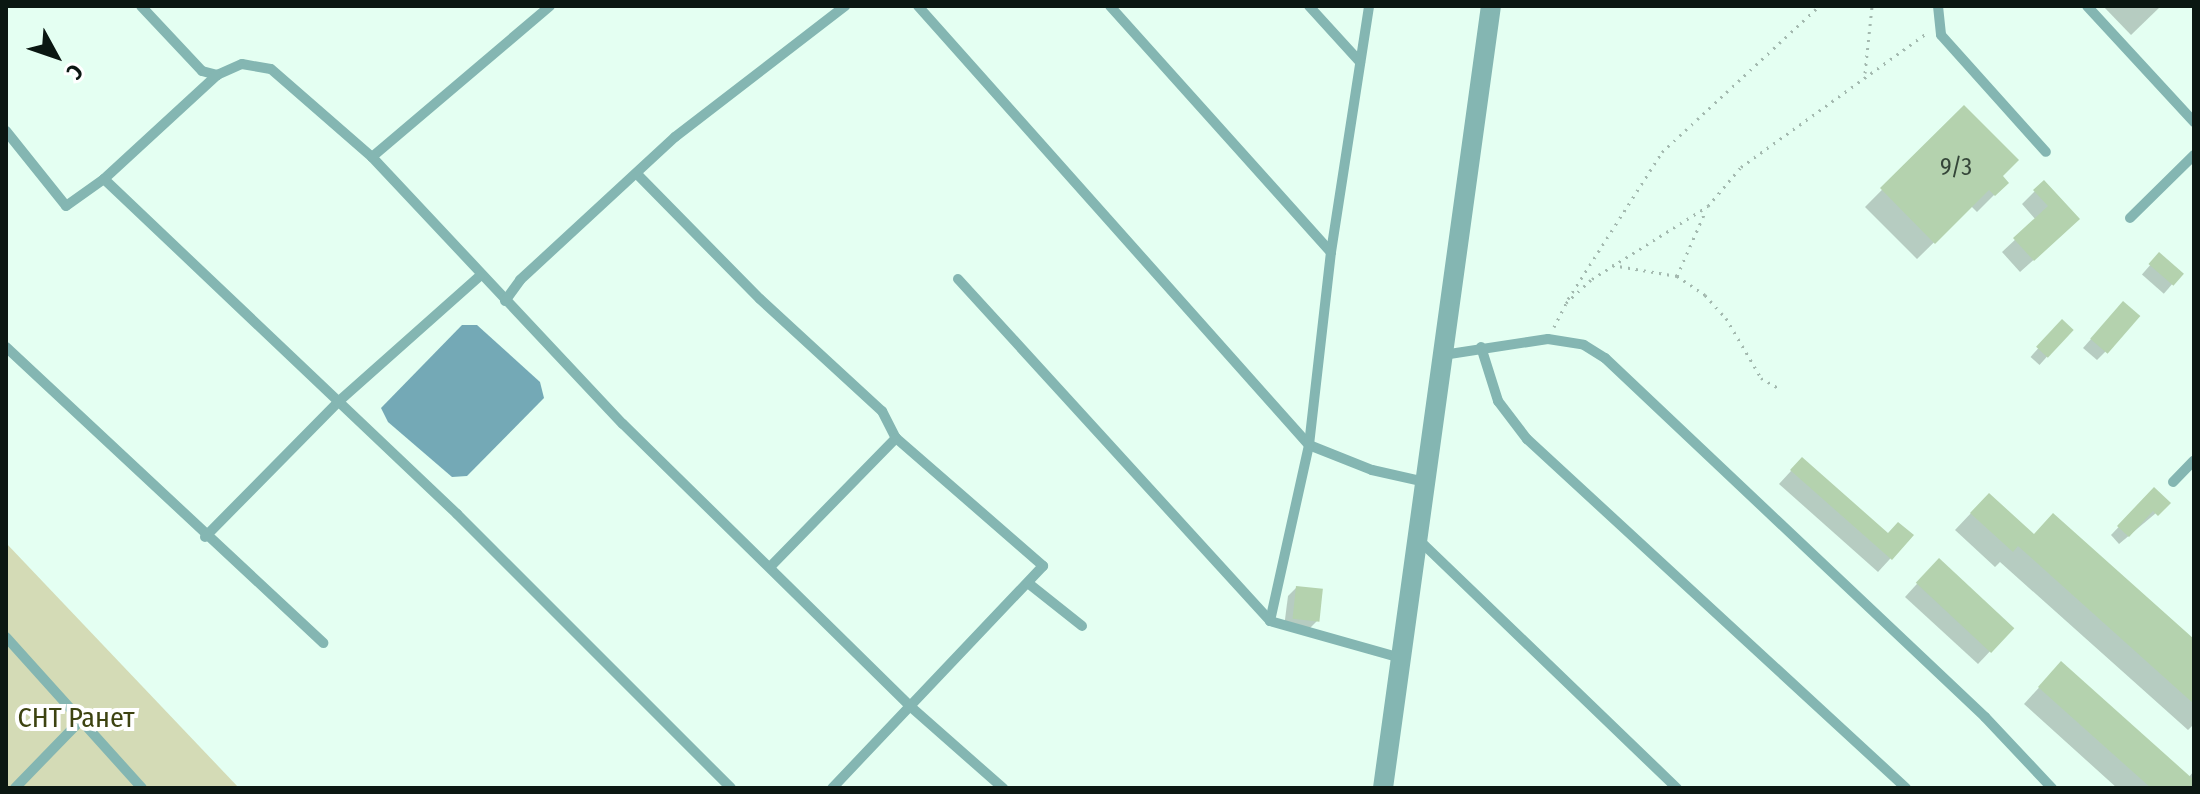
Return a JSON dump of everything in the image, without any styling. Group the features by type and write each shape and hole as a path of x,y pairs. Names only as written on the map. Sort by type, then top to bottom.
{"street":[{"path":"1383,788 1491,6"}],"lane":[{"path":"141,6 202,71 217,75"},
{"path":"372,157 550,6"},
{"path":"505,301 520,280 675,137 845,6"},
{"path":"918,6 1309,445 1357,465 1425,482"},
{"path":"1110,6 1331,252"},
{"path":"1309,6 1360,62"},
{"path":"1270,621 1309,445 1331,252 1369,6"},
{"path":"1938,6 1937,21 1941,35 2046,152"},
{"path":"2087,6 2194,122"},
{"path":"6,131 66,206 104,179 217,75 242,64 271,69 372,157 480,276 911,707 1003,788"},
{"path":"2130,218 2194,155"},
{"path":"637,174 760,299 882,411 896,438 1043,566 832,788"},
{"path":"104,179 338,402 731,788"},
{"path":"205,537 338,402 480,276"},
{"path":"958,279 1270,621 1401,658"},
{"path":"1443,355 1548,339 1584,345 1605,358 1985,717 2052,788"},
{"path":"6,347 205,537 323,643"},
{"path":"1481,347 1498,401 1527,439 1906,788"},
{"path":"771,566 896,438"},
{"path":"2173,482 2194,460"},
{"path":"1418,539 1677,788"},
{"path":"1028,583 1082,626"},
{"path":"6,637 78,723 142,788"},
{"path":"15,788 78,723"}],"path":[{"path":"1548,339 1566,303 1662,152 1819,6"},
{"path":"1865,73 1872,6"},
{"path":"1677,276 1708,206 1741,167 1865,73 1909,48 1937,21"},
{"path":"1566,303 1612,265 1708,206"},
{"path":"1612,265 1677,276 1705,295 1726,318 1761,378 1780,389"}],"green space":[{"name":"СНТ Ранет","path":"6,543 239,788 6,788"}],"water":[{"path":"462,325 477,325 540,382 544,398 467,476 452,477 388,422 381,408"}],"building":[{"path":"1964,105 2019,160 2003,176 2009,183 1995,196 1989,190 1935,244 1880,188"},
{"path":"2044,180 2080,219 2034,261 2013,238 2048,206 2033,190"},
{"path":"2159,252 2184,274 2173,286 2149,264"},
{"path":"2123,301 2140,316 2108,354 2090,339"},
{"path":"2062,319 2074,330 2048,358 2036,347"},
{"path":"1802,457 1888,533 1898,522 1914,535 1892,560 1790,470"},
{"path":"2154,487 2171,503 2158,516 2153,511 2129,537 2117,526"},
{"path":"1989,493 2034,534 2053,513 2194,639 2194,704 2018,546 2013,552 1970,513"},
{"path":"1939,558 2014,628 1991,653 1916,583"},
{"path":"1296,586 1323,589 1319,622 1293,619"},
{"path":"2061,661 2194,780 2194,788 2151,788 2038,687"}]}
